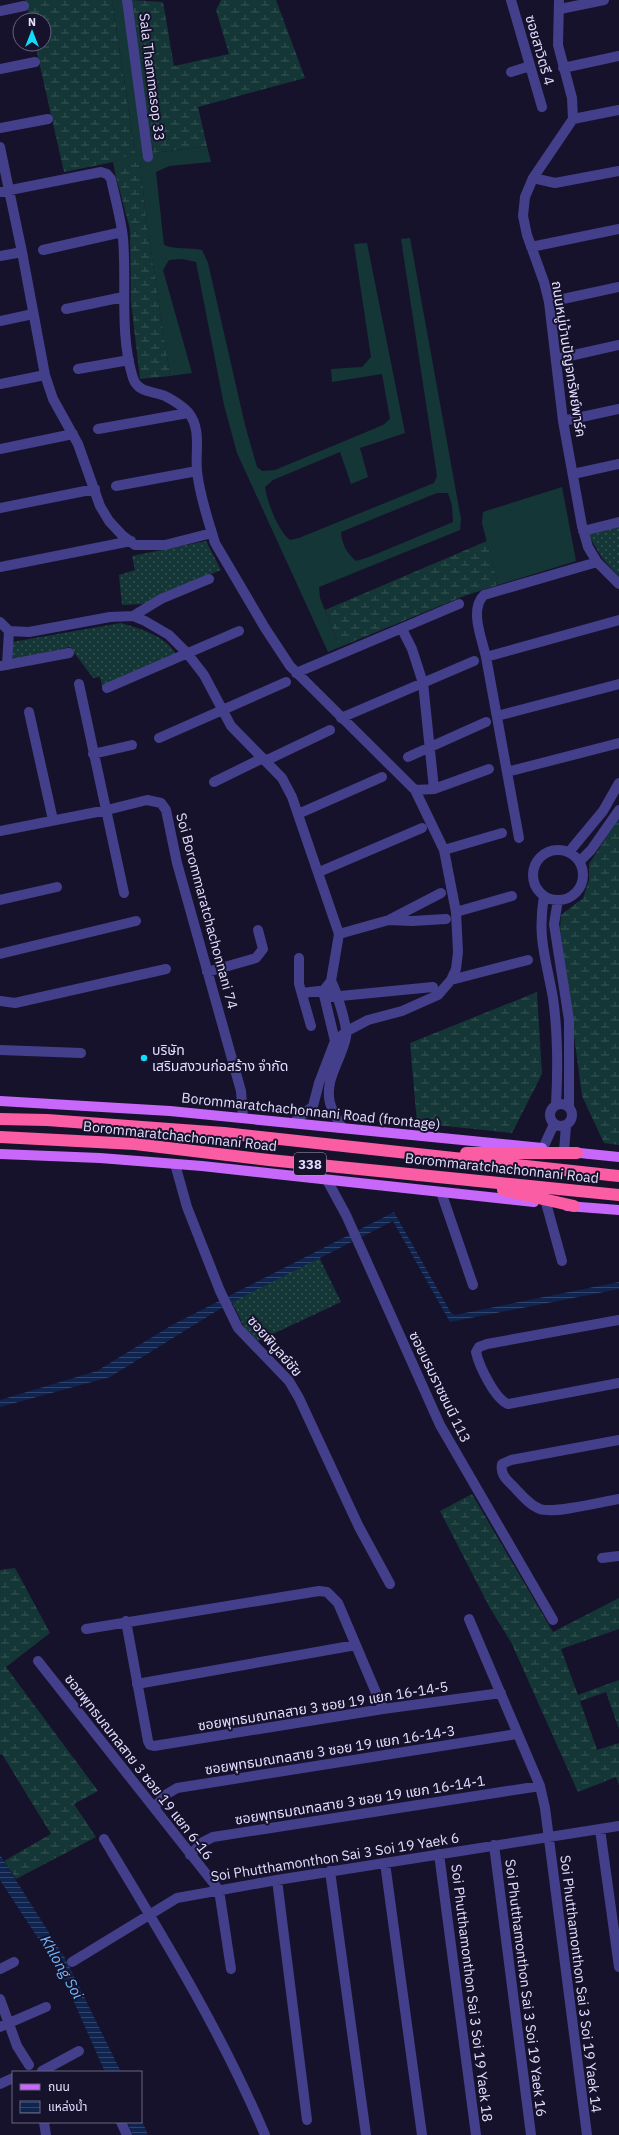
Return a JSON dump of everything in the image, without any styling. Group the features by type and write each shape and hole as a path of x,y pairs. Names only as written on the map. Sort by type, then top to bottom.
{"highway":[{"name":"Borommaratchachonnani Road","path":"0,1119 47,1120 224,1133 619,1176"},
{"name":"Borommaratchachonnani Road","path":"0,1137 135,1144 619,1195"},
{"path":"403,1152 577,1152"},
{"path":"428,1176 574,1206"}],"main road":[{"name":"Borommaratchachonnani Road (frontage)","path":"0,1101 129,1107 543,1148 619,1157"},
{"name":"338","path":"0,1154 100,1158 175,1164 619,1210"}],"street":[{"name":"Sala Thammasop 33","path":"127,0 148,157"},
{"name":"ซอยสาวิตรี 4","path":"511,0 542,107"},
{"path":"604,0 559,5 558,45 572,98 573,119 619,110"},
{"path":"0,11 24,6"},
{"path":"563,68 619,56"},
{"path":"0,69 36,62"},
{"path":"511,72 530,66"},
{"path":"0,128 48,119"},
{"name":"ถนนหมู่บ้านปัญจทรัพย์พาร์ค","path":"573,119 533,178 525,197 523,216 530,247 544,282 549,302 563,421 583,531 588,547 597,562 619,584"},
{"path":"0,147 5,191 22,252 45,375 53,399 74,434 100,506 109,521 136,545 165,545 212,533"},
{"path":"533,178 555,183 619,171"},
{"path":"5,191 101,172 107,174 111,179 122,232 123,297 129,360 134,379 138,387 146,391 165,396 188,413 195,426 198,438 197,471 215,543 264,628 296,673 415,790 444,850 456,912 458,952 456,969 451,980 438,995 402,1011 368,1020 347,1031 335,1041 319,1082 314,1106 293,1123"},
{"path":"530,247 619,229"},
{"path":"43,250 122,232"},
{"path":"0,256 22,252"},
{"path":"549,302 619,287"},
{"path":"66,309 123,297"},
{"path":"0,321 33,314"},
{"path":"556,359 619,345"},
{"path":"78,369 129,360"},
{"path":"0,384 45,375"},
{"path":"563,421 619,409"},
{"path":"98,429 188,413"},
{"path":"0,449 74,434"},
{"path":"573,474 619,464"},
{"path":"116,486 197,471"},
{"path":"0,508 95,489"},
{"path":"583,531 619,522"},
{"path":"0,566 131,541"},
{"path":"519,838 476,610 479,600 484,595 597,562"},
{"path":"0,622 9,631 28,632 110,617 133,616 161,599 209,579"},
{"path":"296,673 459,604"},
{"path":"133,616 169,636 187,653 204,675 231,726 282,778 298,814 340,934 334,988 347,1031 330,1084 330,1104 342,1128"},
{"path":"486,657 619,620"},
{"path":"402,629 412,649 424,683 434,789"},
{"path":"9,631 3,665 69,653"},
{"path":"107,688 239,631"},
{"path":"341,718 474,661"},
{"path":"159,738 224,711 286,682"},
{"path":"79,684 124,893"},
{"path":"497,716 619,684"},
{"path":"28,712 53,820"},
{"path":"408,757 486,722"},
{"path":"214,782 330,730"},
{"path":"507,772 619,743"},
{"path":"94,754 132,745"},
{"path":"415,790 434,789 489,769"},
{"path":"298,814 382,777"},
{"path":"569,852 603,811 619,783"},
{"name":"Soi Borommaratchachonnani 74","path":"0,831 107,810 147,800 162,803 166,810 177,863 241,1091 243,1118"},
{"path":"580,861 591,850 619,810"},
{"path":"319,872 422,828"},
{"path":"444,850 502,833"},
{"path":"558,849 569,852 580,861 584,872 583,882 577,892 568,898 558,900 544,896 536,888 533,878 534,867 539,858 548,852 558,849"},
{"path":"0,900 57,887"},
{"path":"340,934 389,920 441,893"},
{"path":"456,912 512,896"},
{"path":"544,896 541,914 541,938 556,1022 558,1061 556,1105 550,1112 551,1121 562,1127 570,1123 573,1115 569,1107 569,1020 554,924 558,900"},
{"path":"389,920 412,921 446,919"},
{"path":"0,954 136,921"},
{"path":"208,972 256,958 263,949 258,930"},
{"path":"299,958 298,975 311,1026"},
{"path":"451,980 528,960"},
{"path":"0,1001 15,1002 166,968"},
{"path":"302,993 323,994 334,988 433,987"},
{"path":"323,994 334,988"},
{"path":"323,994 335,1041"},
{"path":"0,1050 82,1053"},
{"path":"319,1082 330,1084"},
{"path":"556,1105 560,1104 569,1107"},
{"path":"543,1148 554,1124"},
{"path":"564,1151 566,1126"},
{"name":"ซอยพิบูลย์ชัย","path":"175,1164 188,1208 230,1312 244,1336 276,1367 292,1386 359,1527 390,1584"},
{"name":"ซอยบรมราชชนนี 113","path":"327,1180 337,1196 359,1243 440,1425 553,1620"},
{"path":"441,1192 473,1285"},
{"path":"546,1203 562,1261"},
{"path":"619,1320 487,1344 479,1347 476,1352 478,1360 501,1402 508,1404 619,1383"},
{"path":"619,1440 511,1460 502,1464 501,1469 504,1476 530,1503 541,1509 562,1509 619,1499"},
{"path":"602,1558 619,1556"},
{"path":"86,1629 327,1592 338,1603 383,1709"},
{"name":"Soi Phutthamonthon Sai 3 Soi 19 Yaek 14","path":"469,1620 540,1786 545,1808 587,2135"},
{"path":"126,1622 137,1684 356,1645"},
{"name":"ซอยพุทธมณฑลสาย 3 ซอย 19 แยก 6-16","path":"38,1661 218,1890"},
{"name":"ซอยพุทธมณฑลสาย 3 ซอย 19 แยก 16-14-5","path":"137,1684 150,1745 170,1745 383,1709 501,1693"},
{"name":"ซอยพุทธมณฑลสาย 3 ซอย 19 แยก 16-14-3","path":"154,1807 167,1794 177,1788 517,1734"},
{"name":"ซอยพุทธมณฑลสาย 3 ซอย 19 แยก 16-14-1","path":"190,1855 203,1842 213,1837 540,1786"},
{"name":"Soi Phutthamonthon Sai 3 Soi 19 Yaek 6","path":"72,1962 177,1898 277,1880 619,1826"},
{"path":"600,1829 619,1967"},
{"path":"104,1839 150,1914 203,2006 250,2100 265,2135"},
{"name":"Soi Phutthamonthon Sai 3 Soi 19 Yaek 16","path":"494,1845 531,2135"},
{"name":"Soi Phutthamonthon Sai 3 Soi 19 Yaek 18","path":"440,1854 476,2135"},
{"path":"385,1863 422,2135"},
{"path":"330,1872 366,2135"},
{"path":"277,1880 307,2120"},
{"path":"218,1890 231,1969"},
{"path":"0,1968 14,1962"},
{"path":"0,1999 4,2025 17,2046 26,2069 34,2065 42,2071 79,2051"},
{"path":"4,2025 46,2007"},
{"path":"0,2084 12,2078"},
{"path":"44,2123 46,2135"},
{"path":"121,2123 127,2135"}],"green space":[{"path":"25,0 112,0 135,153 113,162 64,172 37,52 52,52 52,12 28,12"},
{"path":"112,0 131,0 144,70 153,153 207,146 211,162 169,166 156,172 164,245 202,250 208,263 245,425 257,467 262,471 275,470 383,425 390,419 382,374 332,382 331,369 362,367 371,357 354,244 367,243 405,433 360,448 368,477 351,484 340,452 273,480 265,487 268,500 277,523 290,540 299,538 434,483 437,476 401,239 410,238 461,519 460,530 319,587 320,598 340,647 328,652 237,453 224,405 196,262 182,259 169,260 163,270 192,373 170,376 146,218 140,161 115,173 113,162 135,152","holes":["437,493 448,493 452,505 453,522 356,561 350,555 342,541 341,532"]},
{"path":"131,0 163,2 174,66 229,54 216,10 221,0 276,0 305,78 198,107 207,146 153,153 144,70"},
{"path":"140,160 146,218 170,376 140,379 131,302 130,229 115,173"},
{"path":"562,487 576,561 498,585 482,523 483,512"},
{"path":"619,527 619,577 602,558 588,534"},
{"path":"206,541 221,570 143,604 122,605 119,575 135,570 132,556"},
{"path":"487,541 498,585 464,596 340,647 325,610"},
{"path":"121,623 144,630 159,637 171,647 176,654 103,690 100,677 93,678 70,647 15,660 11,655 12,642"},
{"path":"619,818 619,1145 604,1143 582,1096 560,928 561,915 583,898 589,880 589,864"},
{"path":"537,992 542,1074 512,1133 417,1123 410,1043"},
{"path":"319,1257 341,1302 258,1341 247,1333 232,1302"},
{"path":"472,1494 553,1632 619,1598 619,1629 561,1649 578,1695 619,1680 619,1729 606,1692 580,1701 597,1750 619,1743 619,1785 616,1777 578,1792 511,1642 490,1608 440,1511"},
{"path":"15,1568 50,1633 6,1667 98,1791 74,1804 96,1837 16,1879 4,1861 51,1834 2,1754 0,1755 0,1570"}],"water":[{"path":"394,1212 451,1313 455,1315 619,1282 619,1289 450,1322 393,1221 223,1307 110,1377 0,1407 0,1400 97,1371 172,1325"},
{"name":"Khlong Soi","path":"0,1855 65,1958 121,2071 105,2071 67,1986 47,1952 0,1880"},
{"path":"142,2120 148,2135 133,2135 127,2123 142,2123"}],"place":[{"name":"บริษัท เสริมสงวนก่อสร้าง จำกัด","path":"144,1058"}]}
